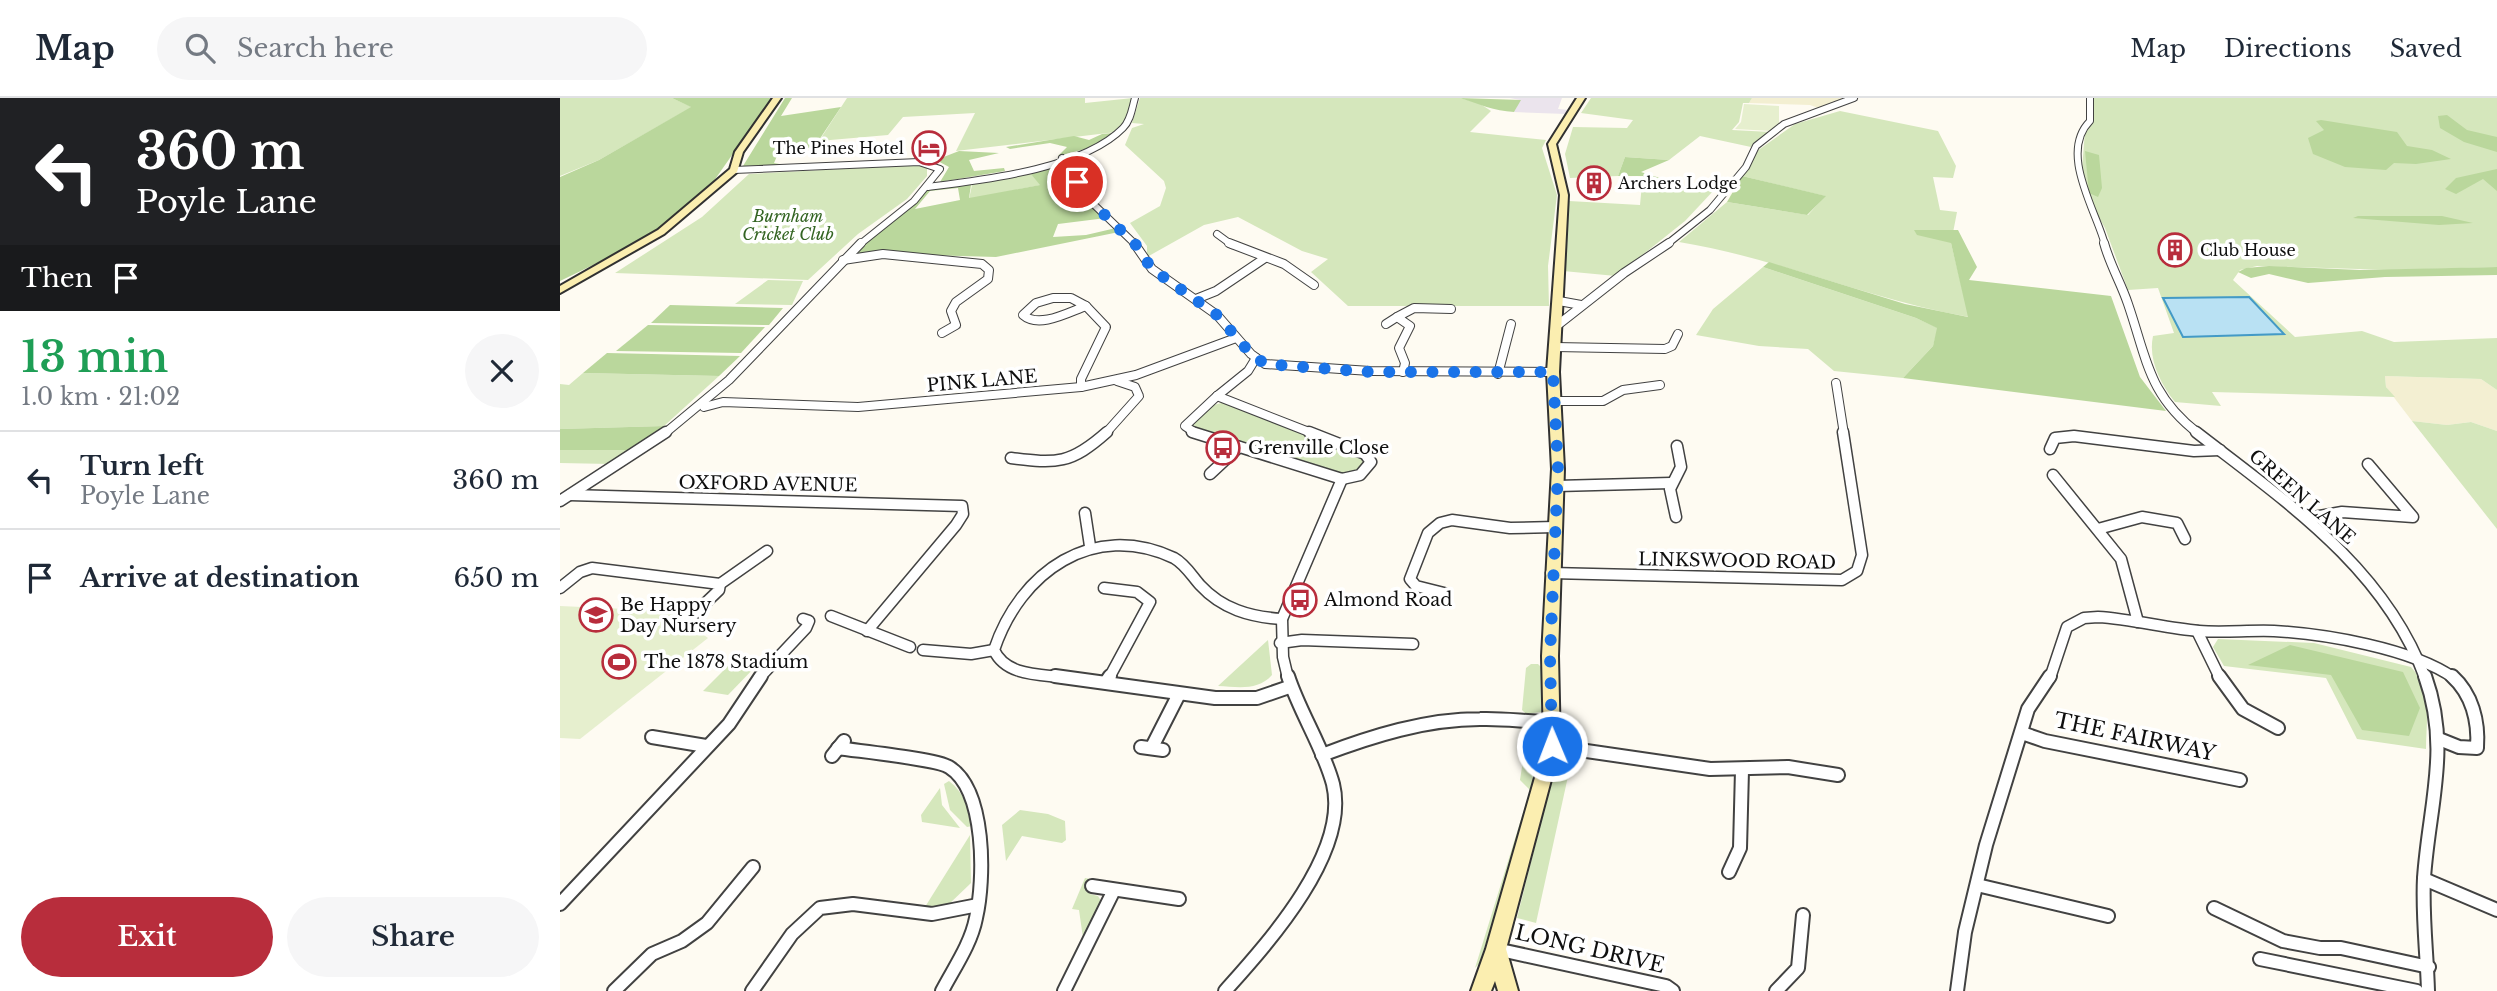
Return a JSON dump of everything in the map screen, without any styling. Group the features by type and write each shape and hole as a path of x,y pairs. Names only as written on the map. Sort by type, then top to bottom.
{"street":[{"path":"560,290 661,232 734,170 739,152 777,98"},
{"path":"928,187 1004,174 1092,150 1113,138 1126,125 1135,98"},
{"path":"1507,991 1499,987 1482,989 1496,949 1552,746 1552,573 1557,486 1553,372 1559,324 1564,195 1552,144 1581,98"},
{"path":"1559,324 1710,210 1746,167 1756,146 1784,124 1854,98"},
{"name":"GREEN LANE","path":"2090,98 2090,121 2082,130 2079,148 2082,188 2089,208 2100,226 2110,267 2127,301 2151,378 2183,422 2308,518 2354,564 2393,611 2418,661 2435,704 2438,777 2424,879 2428,991"},
{"path":"1062,158 1086,197 1136,245 1152,269 1217,315 1236,338 1265,364"},
{"path":"560,501 646,449 710,398 762,349 843,260 928,187 940,169 919,162 734,170"},
{"path":"1217,234 1234,247 1284,264 1314,285"},
{"path":"843,260 883,254 982,264 989,270 988,279 956,302 951,311 956,325 942,333"},
{"path":"1196,299 1216,291 1265,258"},
{"path":"1081,387 1081,379 1106,327 1086,306 1076,297 1056,297 1032,307 1023,315 1027,319 1043,321 1086,306"},
{"path":"1559,301 1581,305"},
{"path":"1386,324 1414,308 1451,309"},
{"path":"1397,317 1410,326 1399,348 1405,363 1403,372"},
{"path":"1498,374 1511,324"},
{"path":"1555,347 1665,349 1672,346 1678,334"},
{"name":"PINK LANE","path":"710,398 723,402 858,407 1081,387 1117,381 1236,338"},
{"path":"1217,396 1365,454 1371,461 1367,470 1357,476 1342,479 1191,432 1185,426 1217,396 1248,370 1256,358"},
{"path":"1248,370 1265,364 1403,372 1553,372"},
{"path":"1011,458 1058,462 1080,456 1133,407 1139,396 1135,387 1117,381"},
{"name":"LINKSWOOD ROAD","path":"1552,573 1817,581 1842,580 1857,571 1862,555 1835,383"},
{"path":"1554,401 1603,401 1623,390 1660,385"},
{"name":"PINK LANE","path":"696,410 723,402"},
{"path":"2050,449 2055,438 2074,436 2194,451 2220,450"},
{"path":"1676,517 1671,482 1681,467 1677,446"},
{"path":"1210,473 1239,447"},
{"path":"2308,518 2342,512 2413,517 2368,464"},
{"path":"2053,475 2062,492 2098,529 2121,559 2138,622"},
{"path":"1225,991 1270,942 1299,899 1321,854 1333,820 1334,790 1322,755 1289,687 1280,643 1282,619 1342,479"},
{"path":"1557,486 1671,482"},
{"name":"OXFORD AVENUE","path":"569,495 955,504 964,510 956,525 867,631"},
{"path":"1086,513 1090,546"},
{"path":"2098,529 2142,517 2177,523 2185,539"},
{"path":"1444,593 1416,586 1410,579 1428,533 1440,523 1452,520 1510,528 1555,527"},
{"path":"1282,619 1253,618 1226,607 1209,595 1178,561 1147,548 1090,546 1055,562 1041,574 999,635 994,650 999,661 1014,670 1178,694 1215,698 1257,698 1289,687"},
{"path":"694,614 719,590 720,584 767,551"},
{"path":"560,588 580,572 592,568 690,578 720,584"},
{"path":"1104,588 1138,592 1150,602 1106,682"},
{"path":"831,616 910,647"},
{"name":"THE FAIRWAY","path":"1957,991 1960,952 1995,813 2029,707 2050,678 2063,631 2075,621 2104,618 2197,631 2275,631 2336,641 2418,661 2452,677 2464,690 2473,709 2479,738 2477,748 2459,747 2438,739"},
{"path":"560,904 729,724 754,683 806,628 809,621 803,619"},
{"path":"2197,631 2221,679 2243,709 2278,728"},
{"path":"1280,643 1302,640 1413,644"},
{"path":"923,650 971,654 994,650"},
{"path":"1152,748 1178,694"},
{"path":"1322,755 1351,744 1445,721 1472,718 1551,722"},
{"name":"THE FAIRWAY","path":"2022,733 2045,741 2240,780"},
{"path":"652,737 706,746"},
{"path":"1552,746 1710,769 1788,767 1838,775"},
{"path":"838,749 947,765 967,782 977,817 981,884 976,920 942,991"},
{"path":"1729,872 1740,848 1742,770"},
{"path":"614,991 652,954 682,941 708,922 753,867"},
{"path":"2424,879 2497,910"},
{"path":"1977,885 2108,916"},
{"path":"1092,886 1179,899"},
{"path":"1064,991 1114,890"},
{"path":"752,991 798,928 820,908 849,904 916,914 952,913 978,905"},
{"path":"2214,908 2230,911 2250,928 2269,936 2328,950 2341,948 2429,967"},
{"path":"1776,991 1798,968 1803,915"},
{"path":"1496,949 1507,991"},
{"name":"LONG DRIVE","path":"1496,949 1667,986 1673,991"},
{"path":"2260,959 2417,991"}],"shaded area":[{"path":"1510,98 1562,98 1558,109 1569,110 1566,114 1514,112 1520,100"},
{"path":"1752,98 1851,98 1824,110 1810,105 1749,103"},
{"path":"2385,376 2481,379 2497,390 2497,431 2471,422 2447,425 2412,421 2386,387"}],"green space":[{"path":"560,98 672,98 692,107 599,160 560,176"},
{"path":"672,98 772,98 711,185 655,235 560,281 560,177 599,160 691,107"},
{"path":"785,98 792,98 781,116 841,107 819,140 823,142 808,148 788,150 785,152 790,152 777,156 774,163 785,165 743,166"},
{"path":"847,98 1085,98 1085,103 1133,98 1123,125 1116,132 956,151 975,113 903,117 888,135 819,141"},
{"path":"1140,98 1460,98 1479,103 1491,111 1470,132 1546,140 1542,148 1557,195 1548,266 1549,306 1348,306 1311,272 1328,259 1302,251 1238,217 1204,225 1147,257 1147,246 1130,223 1160,206 1166,188 1164,181 1125,145 1132,128 1144,124 1132,123"},
{"path":"1460,98 1521,100 1514,112 1493,109"},
{"path":"1591,98 1752,98 1749,103 1743,103 1739,122 1732,130 1771,132 1751,147 1700,136 1669,160 1625,157 1618,176 1570,178 1565,154 1573,127 1627,128 1633,120 1581,113"},
{"path":"2093,98 2497,98 2497,267 2390,270 2257,266 2240,270 2233,280 2295,337 2362,331 2394,342 2497,338 2497,390 2481,379 2385,376 2386,387 2395,397 2212,392 2221,406 2175,402 2160,379 2152,353 2153,336 2174,333 2158,288 2128,290 2105,228 2090,202 2082,169 2085,131 2093,121"},
{"path":"1744,104 1779,106 1779,125 1772,131 1735,129 1741,122"},
{"path":"1840,111 1938,131 1956,166 1953,178 1933,177 1940,210 1957,212 1951,243 1969,317 1932,310 1752,258 1679,242 1727,202 1808,215 1825,196 1742,176 1757,151 1795,124"},
{"path":"2447,115 2467,130 2497,137 2497,152 2464,142 2440,128 2438,116"},
{"path":"2316,121 2397,132 2407,146 2432,150 2451,159 2416,164 2394,163 2386,170 2345,167 2313,154 2308,138 2324,130"},
{"path":"1113,133 1089,148 1058,156 1067,147 1050,143 1010,149 1006,147 1074,136 1089,140 1102,134"},
{"path":"959,151 999,153 969,160 974,171 1004,168 1005,171 940,182 949,167 936,160"},
{"path":"2085,151 2099,155 2102,188 2098,197 2089,193"},
{"path":"1625,157 1669,160 1641,172 1682,185 1642,184 1643,176 1618,176"},
{"path":"1061,159 1075,183 1077,194 1106,218 1058,224 1053,237 1086,235 1116,228 1119,232 996,257 855,253 927,189 1005,175","holes":["1030,173 1040,185 969,198 971,185","958,188 960,200 915,209 930,191"]},
{"name":"Burnham Cricket Club","path":"927,166 927,176 907,199 858,234 808,280 615,273 702,217 749,174"},
{"path":"2497,169 2497,191 2483,179 2456,194 2445,189 2456,178"},
{"path":"1030,173 1041,185 969,199 972,185"},
{"path":"1742,176 1826,196 1807,215 1727,202"},
{"path":"1642,184 1715,189 1685,221 1616,276 1563,271 1569,201 1640,205"},
{"path":"2442,216 2473,223 2439,225 2353,218"},
{"path":"1914,230 1958,230 1977,267 1969,280 2111,296 2140,377 2166,411 1903,378 1933,346 1937,328 1916,318 1763,267 1769,262 1905,304 1968,317 1951,243 1917,235"},
{"path":"2269,266 2360,270 2497,267 2497,275 2385,277 2308,283 2269,274 2251,278 2238,272 2246,268"},
{"path":"1763,267 1916,318 1938,328 1933,346 1903,378 1834,371 1808,349 1759,346 1696,335 1713,309"},
{"path":"768,280 803,281 792,305 735,304"},
{"path":"670,305 783,308 769,325 651,323"},
{"path":"648,325 765,327 741,353 616,351"},
{"path":"607,353 740,356 719,376 583,373"},
{"path":"583,373 719,376 664,426 560,429 560,384 569,385"},
{"path":"1225,402 1361,457 1364,465 1356,473 1344,474 1194,430 1192,423 1210,406"},
{"path":"2412,421 2447,425 2471,422 2497,431 2497,529"},
{"path":"664,426 631,450 560,450 560,429"},
{"path":"560,450 631,450 610,464 560,463"},
{"name":"The 1878 Stadium","path":"560,606 670,611 708,638 580,739 560,738"},
{"path":"2218,639 2314,643 2411,667 2423,686 2425,696 2426,749 2357,739 2326,678 2224,666 2213,647"},
{"path":"1268,640 1272,675 1254,686 1218,686"},
{"path":"2290,645 2403,672 2420,708 2409,736 2362,730 2331,675 2248,665"},
{"path":"733,661 757,665 728,695 703,691"},
{"path":"1531,664 1538,664 1542,668 1541,712 1526,714 1522,710 1526,668"},
{"path":"1532,730 1539,731 1543,737 1525,825 1479,964 1475,968 1530,790 1520,780 1527,734"},
{"path":"1564,753 1572,758 1536,923 1517,918 1557,758"},
{"path":"949,781 965,801 972,826 967,827 950,810 944,784"},
{"path":"940,788 942,805 960,828 922,822 921,815"},
{"path":"1020,810 1048,814 1065,821 1066,840 1062,843 1022,836 1006,861 1002,825"},
{"path":"970,835 971,883 947,906 925,907"},
{"path":"1085,878 1096,880 1090,894 1098,896 1103,904 1090,932 1086,932 1083,938 1079,910 1072,909"}],"water":[{"path":"2249,297 2284,334 2183,337 2163,298"}],"place":[{"name":"The Pines Hotel","path":"929,148"},
{"name":"Archers Lodge","path":"1594,183"},
{"name":"Club House","path":"2175,250"},
{"name":"Grenville Close","path":"1223,448"},
{"name":"Almond Road","path":"1300,600"},
{"name":"Be Happy Day Nursery","path":"596,615"},
{"name":"The 1878 Stadium","path":"619,662"}],"route":[{"path":"1077,182 1086,197 1136,245 1152,269 1217,315 1251,354 1270,366 1370,372 1553,372 1558,469 1550,656 1552,746"}]}
